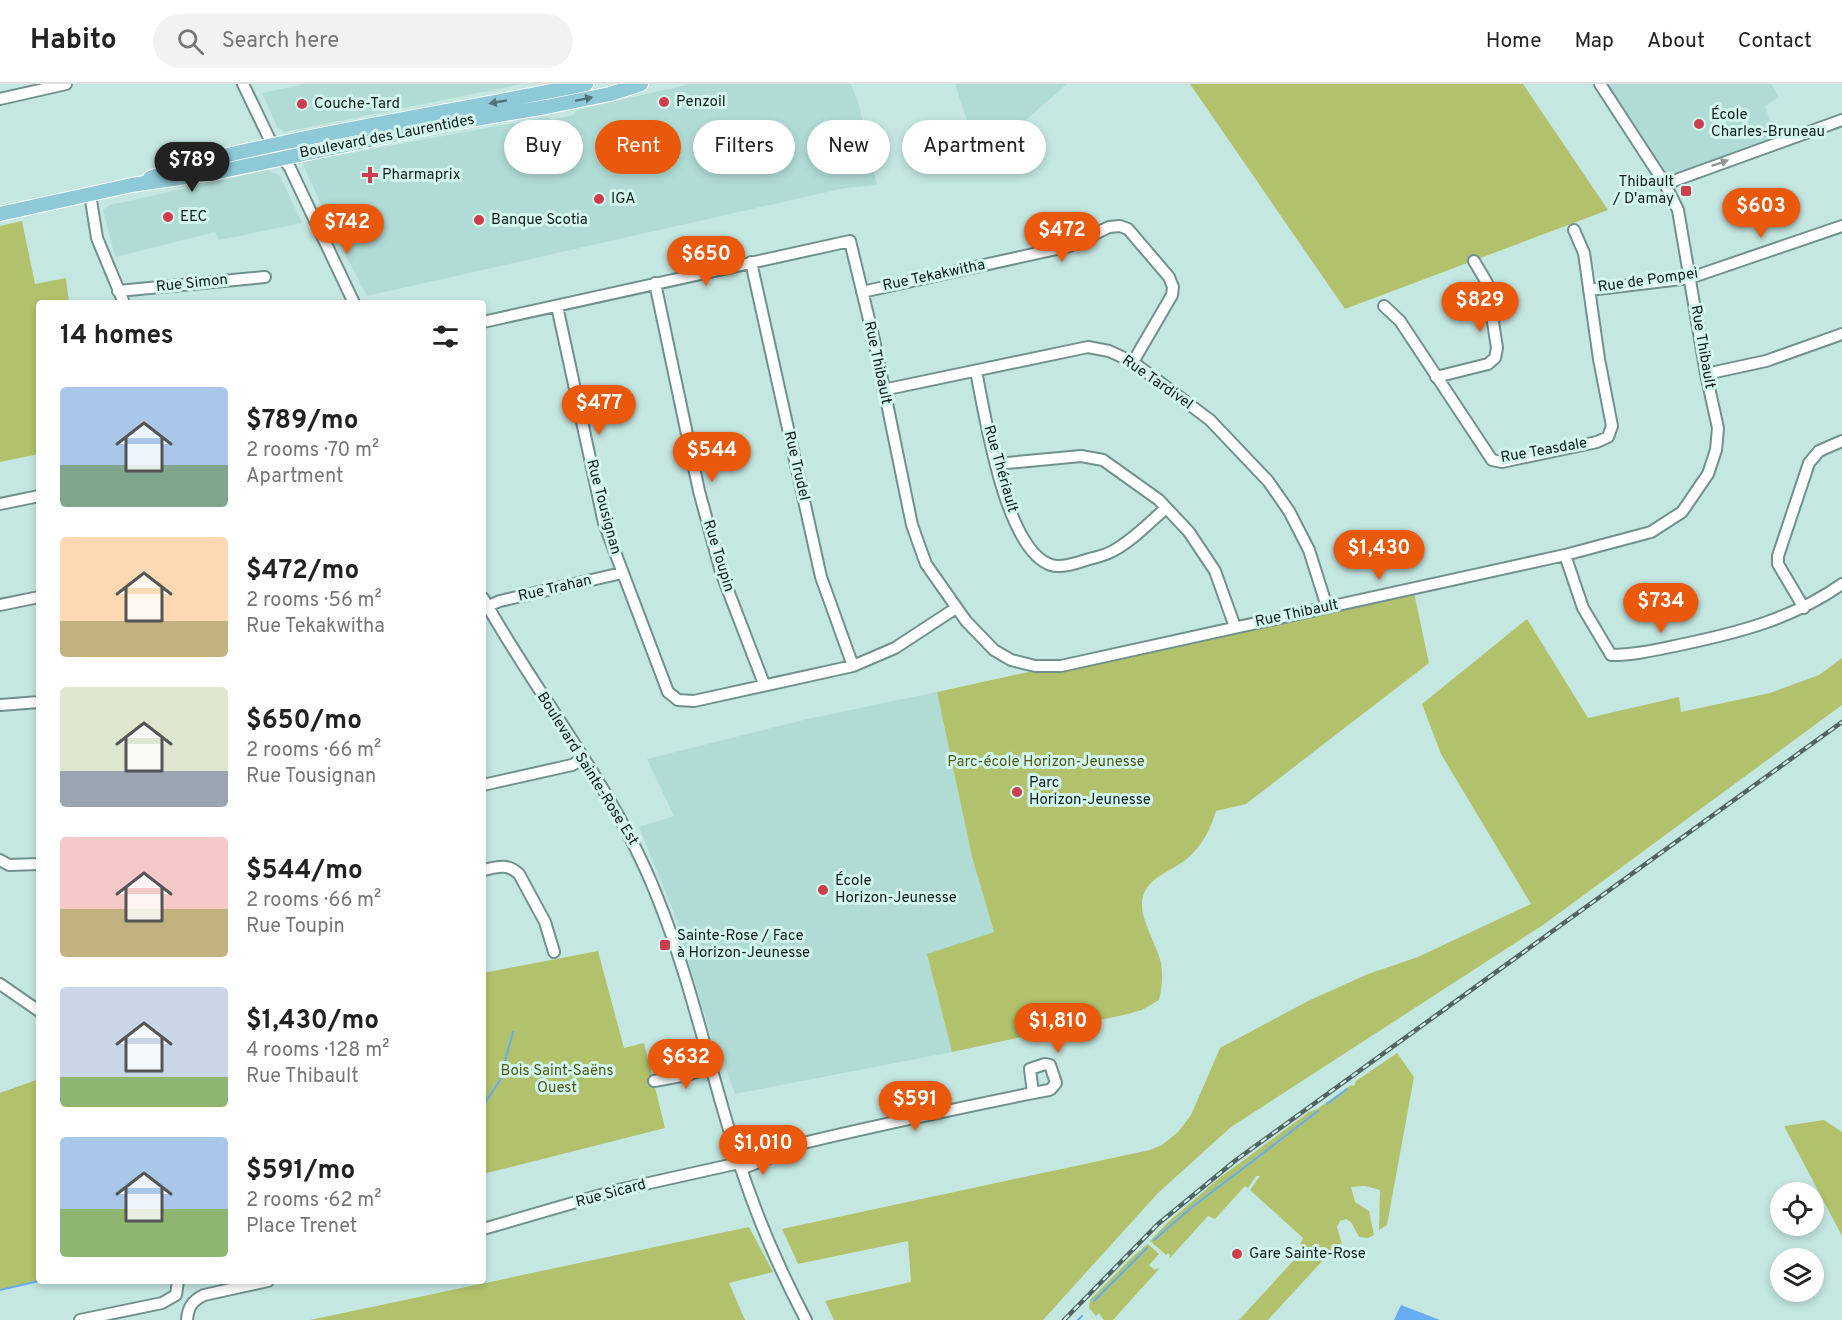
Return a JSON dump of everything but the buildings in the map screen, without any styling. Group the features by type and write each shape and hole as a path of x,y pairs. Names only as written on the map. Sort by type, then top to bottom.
{"main road":[{"name":"Boulevard des Laurentides","path":"132,185 206,159 554,87 586,84"},
{"name":"Boulevard des Laurentides","path":"0,214 132,185 213,174 452,123 559,105 610,94 641,84"}],"street":[{"path":"9,84 12,97"},
{"path":"0,99 66,84"},
{"path":"243,84 283,158 353,300"},
{"name":"Rue Thibault","path":"751,262 850,241 912,525 926,564 966,621 994,650 1011,660 1035,666 1060,666 1565,555 1651,532 1682,512 1708,474 1716,450 1718,428 1706,374 1678,210 1665,184 1600,84"},
{"path":"554,87 559,105"},
{"path":"1665,184 1842,120"},
{"path":"90,194 97,238 122,300"},
{"name":"Rue Tekakwitha","path":"862,292 1070,246 1109,226 1120,226 1128,229 1169,277 1173,287 1172,295 1133,362"},
{"name":"Rue de Pompei","path":"1589,290 1690,278 1842,226"},
{"name":"Rue Teasdale","path":"1384,306 1400,321 1492,460 1502,462 1608,437 1612,426 1599,359 1584,253 1574,230"},
{"path":"1436,377 1488,364 1495,358 1497,348 1487,283 1474,261"},
{"path":"486,321 751,262"},
{"name":"Rue Trudel","path":"751,262 821,577 853,666"},
{"name":"Rue Simon","path":"118,291 265,277"},
{"name":"Rue Toupin","path":"655,283 699,491 721,572 764,684"},
{"name":"Rue Tousignan","path":"557,306 603,516 622,573 668,692 678,700 694,701 853,666 895,648 957,608"},
{"path":"1706,374 1766,361 1842,334"},
{"name":"Rue Tardivel","path":"883,390 1088,347 1109,351 1133,362 1210,420 1268,481 1289,511 1309,550 1327,607"},
{"name":"Rue Thériault","path":"976,371 1007,503 1020,534 1040,560 1054,566 1073,564 1111,552 1129,540 1166,508"},
{"path":"1804,608 1778,564 1778,556 1809,463 1819,451 1842,441"},
{"path":"996,464 1081,456 1103,460 1159,500 1189,532 1215,571 1235,627"},
{"path":"0,504 36,497"},
{"path":"1565,555 1583,608 1611,655 1632,655 1743,631 1804,608 1842,584"},
{"name":"Rue Trahan","path":"486,602 500,601 622,573"},
{"path":"0,605 36,598"},
{"name":"Boulevard Sainte-Rose Est","path":"486,604 632,841 656,894 675,944 739,1162 773,1254 806,1320"},
{"path":"0,705 36,702"},
{"path":"486,783 572,765 583,759"},
{"path":"0,860 9,865 36,864"},
{"path":"486,869 504,866 513,868 519,874 545,922 554,952"},
{"path":"0,984 36,1009"},
{"path":"654,1081 687,1075 711,1067"},
{"name":"Rue Sicard","path":"486,1228 618,1190 774,1156 791,1146 1033,1093"},
{"path":"80,1320 162,1303 176,1295 178,1284"},
{"path":"187,1320 188,1309 194,1300 204,1295 254,1284"}],"shaded area":[{"path":"305,84 522,84 285,132 277,127 262,93"},
{"path":"690,84 851,84 862,120 807,120 807,174 875,174 877,185 845,188 367,296 333,231 302,162 504,125 504,174 583,174 583,120 552,120 573,115 577,110"},
{"path":"955,84 1067,84 1026,120 967,120"},
{"name":"École Charles-Bruneau","path":"1600,84 1771,84 1779,97 1765,106 1778,143 1665,184"},
{"path":"547,117 552,120 531,120"},
{"path":"268,170 280,176 302,223 219,240 215,232 115,257 103,210 110,205"},
{"name":"École Horizon-Jeunesse","path":"937,692 972,857 994,932 927,954 952,1052 735,1094 724,1064 718,1059 674,913 639,827 674,816 647,759 807,719"}],"green space":[{"path":"1190,84 1523,84 1608,210 1345,309"},
{"path":"22,221 35,284 66,278 69,300 36,300 36,455 0,462 0,226"},
{"name":"Parc-école Horizon-Jeunesse","path":"1413,588 1429,663 1246,804 1216,811 1205,836 1193,853 1182,863 1150,883 1146,889 1143,896 1143,912 1162,968 1159,1000 1142,1010 1128,1014 952,1052 927,954 994,932 972,857 937,692"},
{"path":"1527,619 1588,718 1679,697 1681,712 1770,693 1819,675 1842,658 1842,705 1543,925 1231,1127 1158,1193 1043,1320 834,1320 825,1301 911,1282 908,1241 798,1264 782,1229 1150,1150 1162,1145 1178,1132 1191,1115 1220,1048 1308,1001 1368,974 1418,957 1531,904 1441,754 1422,704"},
{"name":"Bois Saint-Saëns Ouest","path":"598,951 624,1048 644,1043 665,1128 486,1173 486,972"},
{"path":"1397,1053 1414,1077 1387,1225 1379,1230 1380,1190 1365,1186 1351,1187 1355,1202 1369,1211 1374,1235 1368,1238 1359,1237 1351,1222 1346,1219 1340,1221 1337,1227 1342,1244 1325,1258 1268,1320 1239,1320 1304,1249 1300,1245 1303,1238 1250,1190 1260,1176 1256,1176 1248,1188 1245,1186 1215,1219 1208,1216 1169,1259 1168,1253 1166,1255 1150,1241 1218,1179 1309,1112 1317,1109 1351,1085 1354,1086 1356,1081"},
{"path":"36,1080 36,1282 0,1290 0,1093"},
{"path":"1824,1120 1842,1132 1842,1236 1824,1202 1824,1182 1814,1182 1784,1126"},
{"path":"749,1227 773,1272 729,1283 745,1320 310,1320"},
{"path":"1148,1244 1159,1254 1149,1265 1155,1270 1159,1269 1113,1320 1104,1320 1099,1313 1096,1316 1089,1308 1090,1300"}],"water":[{"path":"1401,1305 1440,1320 1394,1320"}],"waterway":[{"path":"486,1101 500,1080 513,1032"},
{"path":"1327,1104 1347,1089"},
{"path":"1154,1240 1191,1208 1318,1111"},
{"path":"1094,1301 1147,1248"},
{"path":"0,1290 36,1282"},
{"path":"1078,1320 1082,1316"}],"railway":[{"path":"1064,1320 1158,1224 1236,1160 1842,722"}],"place":[{"name":"Penzoil","path":"664,102"},
{"name":"Couche-Tard","path":"302,104"},
{"name":"École Charles-Bruneau","path":"1699,124"},
{"name":"Pharmaprix","path":"370,175"},
{"name":"Thibault / D'amay","path":"1686,191"},
{"name":"IGA","path":"599,199"},
{"name":"EEC","path":"168,217"},
{"name":"Banque Scotia","path":"479,220"},
{"name":"Parc Horizon-Jeunesse","path":"1017,792"},
{"name":"École Horizon-Jeunesse","path":"823,890"},
{"name":"Sainte-Rose / Face à Horizon-Jeunesse","path":"665,945"},
{"name":"Gare Sainte-Rose","path":"1237,1254"}]}
